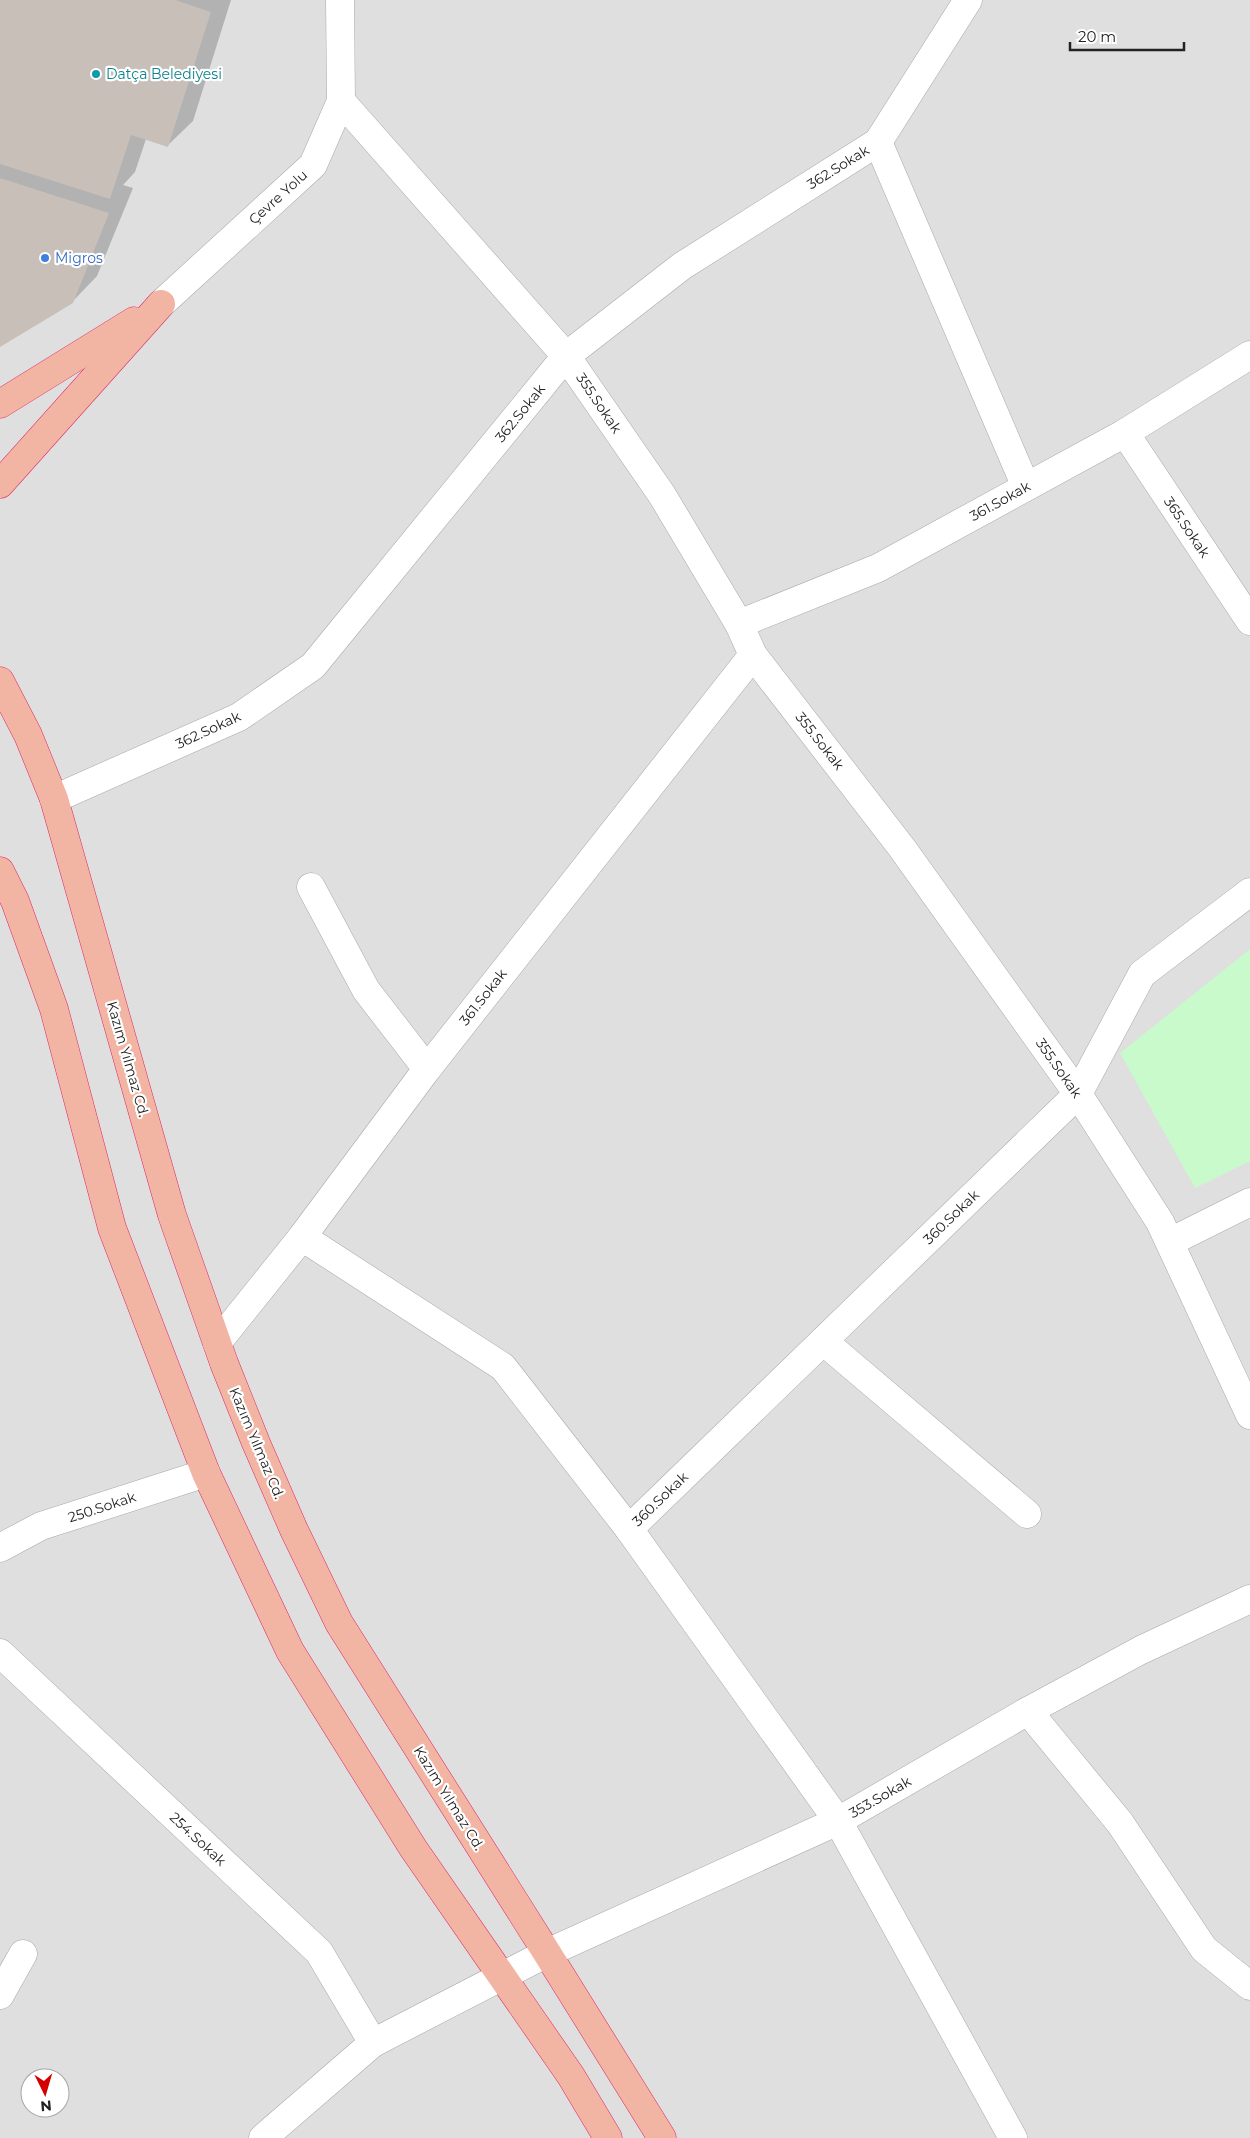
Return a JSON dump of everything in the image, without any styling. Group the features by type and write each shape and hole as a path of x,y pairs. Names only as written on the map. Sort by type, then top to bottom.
{"highway":[{"path":"0,404 160,304"},
{"path":"0,484 160,304"},
{"name":"Kazım Yılmaz Cd.","path":"0,681 28,735 54,799 172,1215 217,1343 256,1443 294,1530 339,1623 662,2138"},
{"path":"0,871 15,901 54,1009 112,1228 206,1473 290,1651 412,1848 571,2076 608,2138"}],"street":[{"name":"Çevre Yolu","path":"160,304 313,165 341,100 340,0"},
{"name":"362.Sokak","path":"54,799 238,717 313,666 566,356 682,266 878,142 968,0"},
{"name":"355.Sokak","path":"341,100 566,356 662,495 739,624 754,655 902,848 1078,1094 1160,1222 1250,1415"},
{"path":"878,142 1026,487"},
{"name":"361.Sokak","path":"739,624 878,568 1125,433 1250,355"},
{"name":"365.Sokak","path":"1125,433 1250,621"},
{"name":"361.Sokak","path":"217,1343 302,1237 427,1069 754,655"},
{"path":"311,887 366,990 427,1069"},
{"name":"360.Sokak","path":"629,1529 1078,1094 1142,974 1250,892"},
{"path":"1170,1242 1250,1202"},
{"path":"302,1237 503,1367 629,1529 838,1821 1013,2138"},
{"path":"823,1341 1027,1514"},
{"name":"250.Sokak","path":"0,1548 41,1526 206,1473"},
{"name":"353.Sokak","path":"263,2138 373,2043 547,1953 838,1821 1028,1711 1141,1650 1250,1599"},
{"name":"254.Sokak","path":"0,1653 318,1952 373,2043"},
{"path":"1028,1711 1120,1823 1204,1949 1250,1986"},
{"path":"0,1995 23,1954"}],"shaded area":[{"path":"0,0 1250,0 1250,2138 0,2138"}],"green space":[{"path":"1250,949 1250,1161 1195,1188 1120,1053"}],"building":[{"name":"Datça Belediyesi","path":"0,0 175,0 211,12 168,147 131,135 110,199 0,164"},
{"name":"Migros","path":"0,178 109,213 73,303 0,347"}],"place":[{"name":"Datça Belediyesi","path":"96,74"},
{"name":"Migros","path":"45,258"}]}
